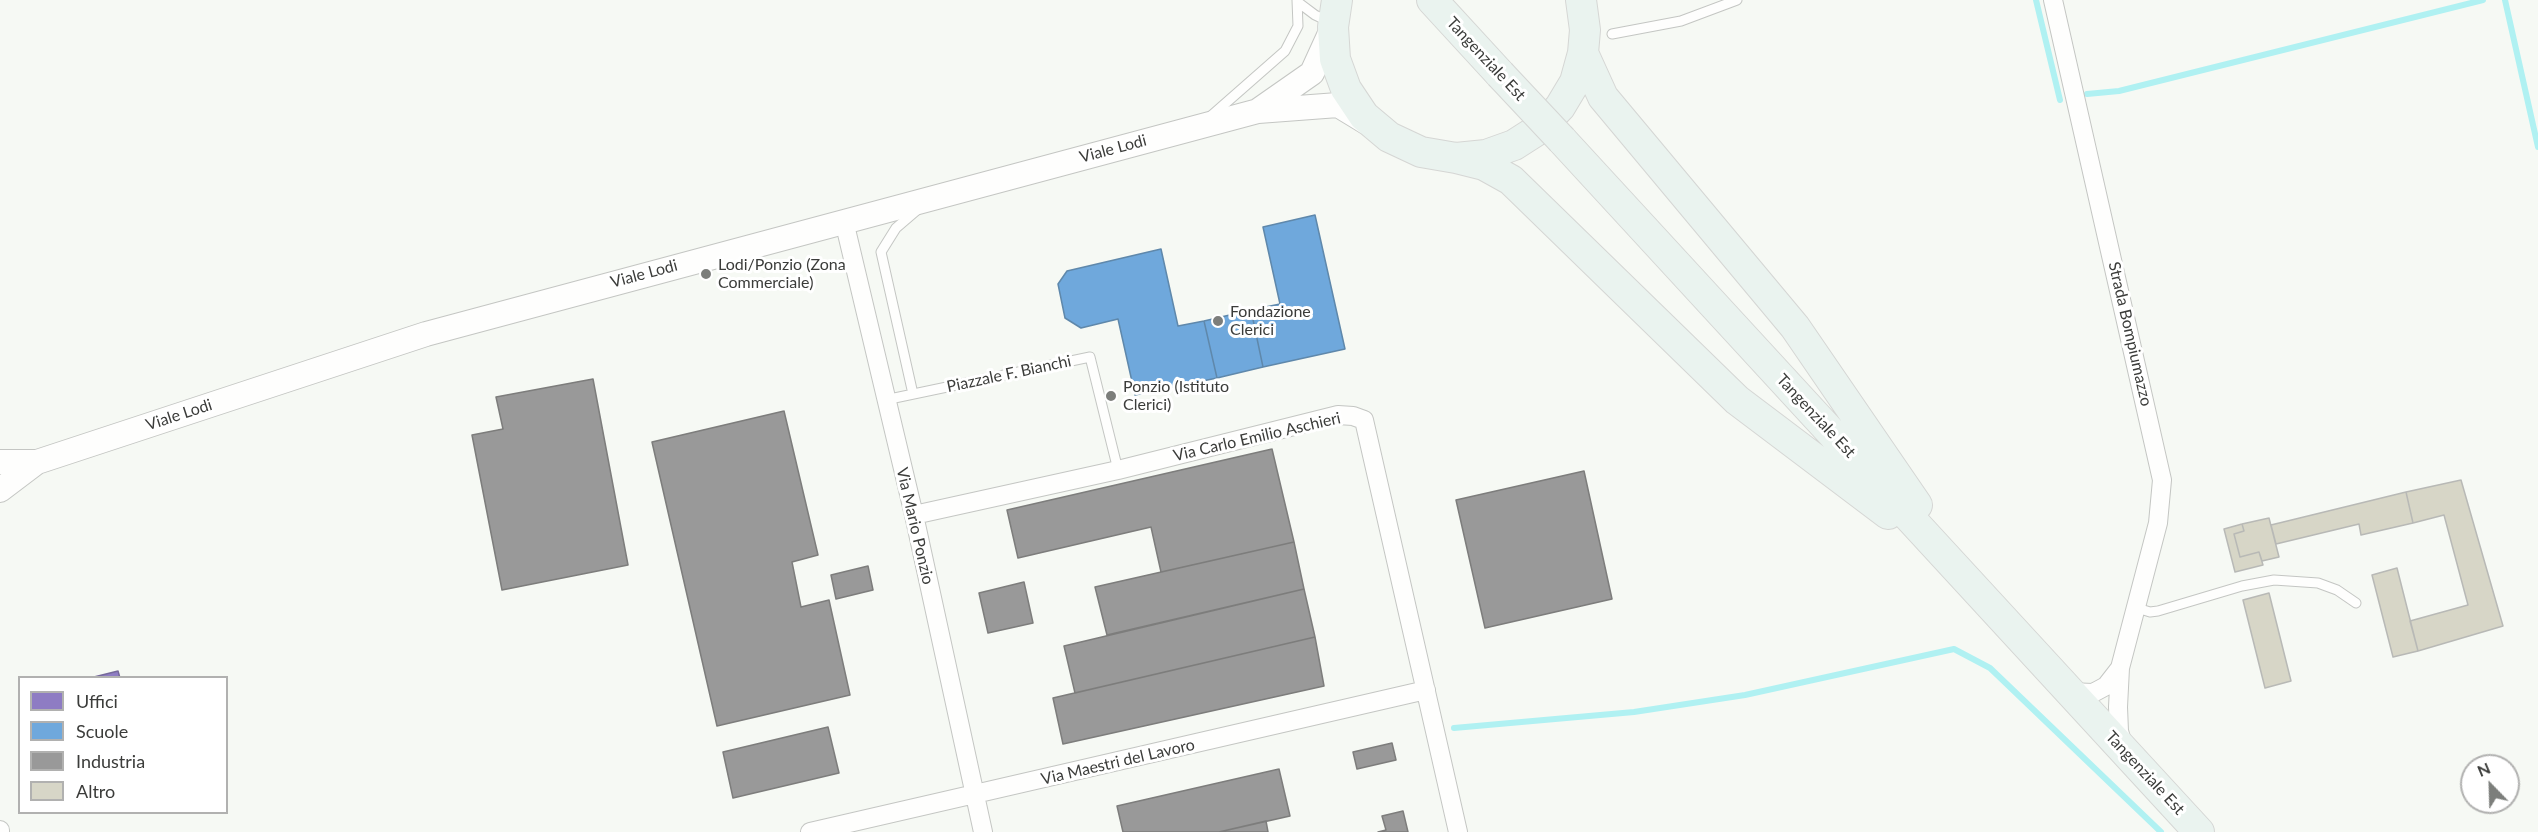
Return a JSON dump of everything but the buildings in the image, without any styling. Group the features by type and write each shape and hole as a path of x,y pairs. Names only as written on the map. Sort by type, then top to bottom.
{"main road":[{"name":"Tangenziale Est","path":"1432,0 2199,832"},
{"path":"1456,158 1486,155 1514,145 1539,129 1560,108 1570,90 1584,53 1583,2"},
{"path":"1334,12 1335,59 1346,89 1364,116 1389,137 1421,152 1484,165 1511,180 1737,400 1867,500 1931,542"},
{"path":"1584,53 1603,97 1795,327 1915,500 1931,542"}],"street":[{"name":"Strada Bompiumazzo","path":"2053,0 2162,480 2158,523 2120,668"},
{"name":"Viale Lodi","path":"1258,111 1312,73 1334,12"},
{"name":"Viale Lodi","path":"0,462 37,462 426,334 1258,111 1338,105 1389,137"},
{"name":"Via Mario Ponzio","path":"844,221 914,515 983,832"},
{"name":"Via Carlo Emilio Aschieri","path":"914,515 1118,470 1338,415 1364,420 1458,832"},
{"name":"Viale Lodi","path":"0,490 37,462"},
{"path":"2069,692 2093,693 2106,686 2120,668"},
{"path":"2120,668 2119,731 2124,751"},
{"name":"Via Maestri del Lavoro","path":"810,832 1426,690"}],"lane":[{"path":"1612,34 1681,21 1737,0"},
{"path":"1298,2 1315,15 1334,12"},
{"path":"1195,128 1285,51 1298,26 1298,2"},
{"path":"913,394 881,252 896,228 932,198"},
{"name":"Piazzale F. Bianchi","path":"885,400 1090,357 1118,470"},
{"path":"2137,608 2150,612 2158,611 2274,579 2318,583 2337,590 2356,603"}],"waterway":[{"path":"2036,0 2060,100"},
{"path":"2087,94 2119,91 2483,0"},
{"path":"2505,0 2538,147"},
{"path":"1454,728 1634,712 1745,695 1954,649 1990,668 2161,832"}],"place":[{"name":"Lodi/Ponzio (Zona Commerciale)","path":"706,274"},
{"name":"Fondazione Clerici","path":"1218,321"},
{"name":"Ponzio (Istituto Clerici)","path":"1111,396"}]}
